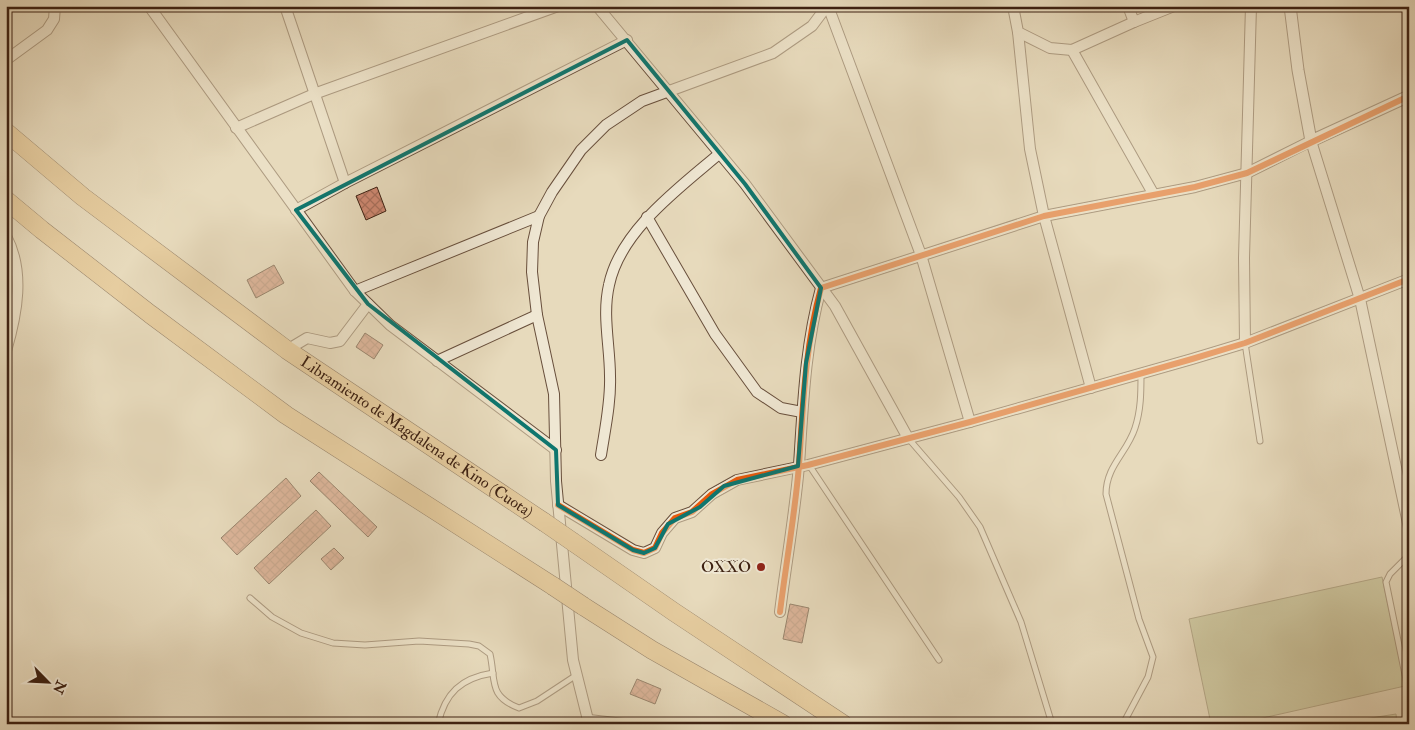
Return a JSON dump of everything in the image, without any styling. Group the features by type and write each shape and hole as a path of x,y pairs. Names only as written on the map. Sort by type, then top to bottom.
{"highway":[{"name":"Libramiento de Magdalena de Kino (Cuota)","path":"6,132 83,198 287,350 843,724"},
{"path":"6,200 150,314 286,415 652,650 783,724"}],"street":[{"path":"6,60 47,30 54,19 55,6"},
{"path":"149,6 355,291 437,361 556,450"},
{"path":"285,6 345,182"},
{"path":"236,128 314,94 558,6"},
{"path":"597,6 745,184 835,306 908,438"},
{"path":"623,724 589,722 575,676 558,505 554,394 537,315 532,272 533,242 539,216 552,192 573,161 606,125 642,101 666,90 773,53 812,26 827,6"},
{"path":"827,6 921,255 970,422"},
{"path":"1012,6 1018,32 1030,149 1044,216 1091,388"},
{"path":"1128,6 1134,22"},
{"path":"1018,32 1050,48 1072,50 1174,6"},
{"path":"1245,343 1244,258 1251,6"},
{"path":"1290,6 1298,70 1311,141 1360,299 1405,492 1409,528"},
{"path":"296,210 345,182 627,40"},
{"path":"1072,50 1154,195"},
{"path":"821,288 1044,216 1154,195 1247,174 1311,141 1409,96"},
{"path":"601,455 610,392 606,331 609,284 622,254 647,216 719,154"},
{"path":"355,291 539,216"},
{"path":"647,216 715,334 757,392 781,408 802,412"},
{"path":"6,236 14,250 18,280 17,298 6,351"},
{"path":"558,505 633,550 644,553 655,548 668,524 675,518 700,507 724,486 737,480 970,422 1245,343 1409,278"},
{"path":"780,612 803,465 802,412 812,326 821,288"},
{"path":"287,350 307,338 330,343 340,341 368,304"},
{"path":"437,361 537,315"}],"lane":[{"path":"1245,343 1260,441"},
{"path":"1123,724 1148,676 1153,658 1140,619 1106,494 1106,481 1112,467 1135,430 1141,400 1141,374"},
{"path":"908,438 959,497 980,528 1021,622 1052,724"},
{"path":"803,465 939,660"},
{"path":"1409,554 1390,574 1386,582 1409,694"},
{"path":"250,598 272,618 294,629 333,643 366,645 419,641 479,646 490,654 495,691 504,700 519,708 537,702 575,676"},
{"path":"438,724 448,696 472,679 493,673"}],"highlighted area":[{"path":"627,40 745,184 821,288 806,363 798,466 724,486 700,507 668,524 655,548 644,553 633,550 558,505 556,450 368,304 296,210"}],"green space":[{"path":"1382,577 1405,686 1236,724 1211,724 1189,619"},
{"path":"1396,714 1397,724 1333,724"}],"building":[{"path":"377,187 386,211 366,220 356,196"},
{"path":"274,265 284,283 256,298 247,280"},
{"path":"365,333 383,345 374,359 356,347"},
{"path":"319,472 377,527 368,537 310,481"},
{"path":"286,478 301,496 237,555 221,538"},
{"path":"316,510 331,526 269,584 254,568"},
{"path":"334,548 344,558 331,570 321,559"},
{"path":"790,604 809,608 802,643 783,639"},
{"path":"637,679 661,689 655,704 630,694"}],"cycle path":[{"path":"780,612 799,465 808,354 821,288 1044,216 1195,187 1247,173 1409,96"},
{"path":"558,505 633,550 644,553 655,548 662,533 675,518 692,512 712,494 737,480 808,465 970,422 1192,359 1245,343 1409,279"}],"place":[{"name":"OXXO","path":"761,567"}]}
